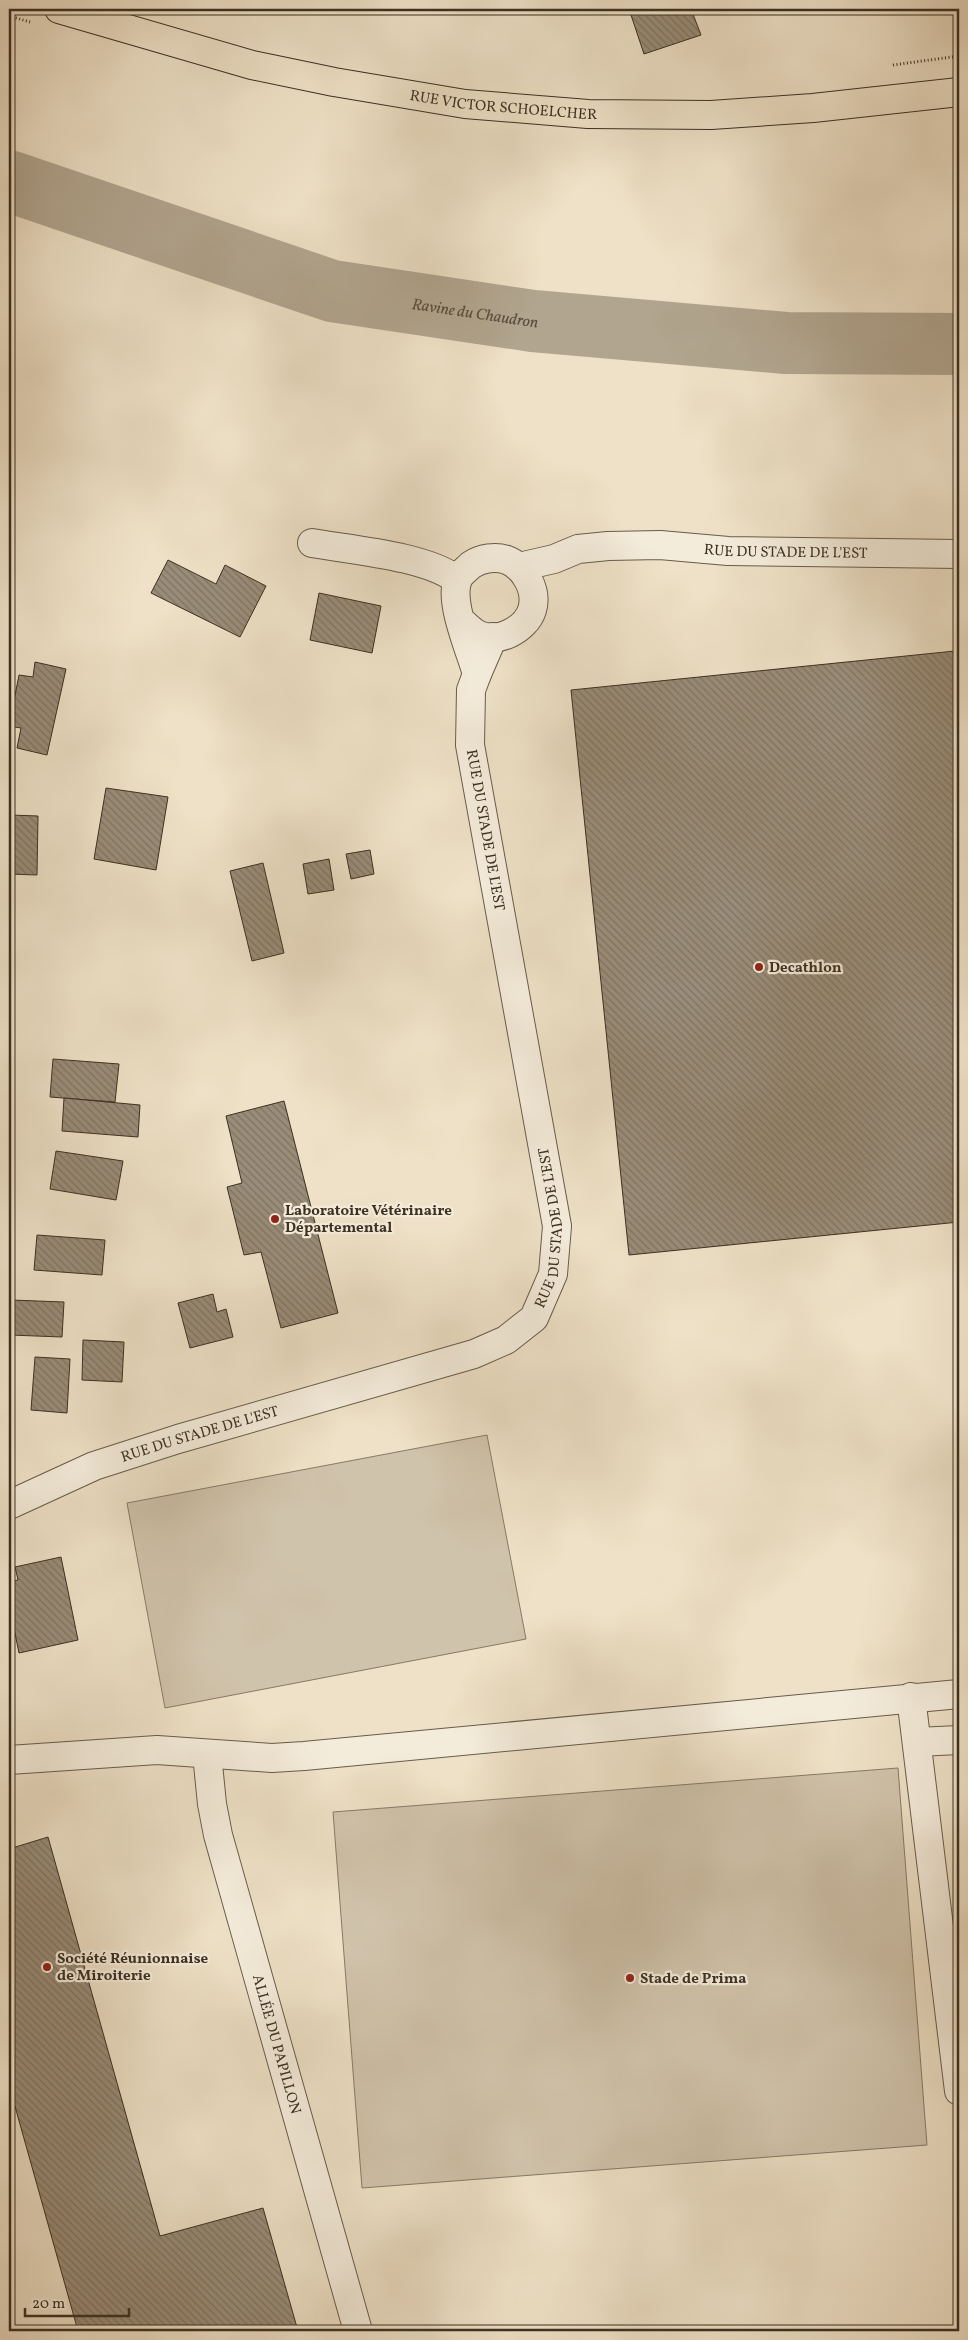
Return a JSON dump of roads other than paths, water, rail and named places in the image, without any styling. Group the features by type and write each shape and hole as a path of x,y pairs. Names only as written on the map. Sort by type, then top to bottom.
{"main road":[{"name":"RUE VICTOR SCHOELCHER","path":"59,9 252,65 334,82 465,104 588,114 711,115 813,108 959,92"}],"street":[{"path":"312,543 423,563 446,571 457,580 477,561 498,557 520,568 528,577 532,593 532,609 524,623 509,634 493,637 479,636 461,621"},
{"name":"RUE DU STADE DE L'EST","path":"520,568 554,560 578,549 608,546 660,545 747,551 959,554"},
{"path":"532,593 554,560"},
{"name":"RUE DU STADE DE L'EST","path":"457,580 454,595 456,608 476,674"},
{"name":"RUE DU STADE DE L'EST","path":"9,1505 94,1466 178,1439 474,1354 506,1340 534,1318 553,1274 557,1226 470,745 471,690 476,674 493,637"},
{"path":"9,1760 157,1750 272,1758 304,1756 911,1697 959,1694"},
{"path":"911,1697 959,2091"},
{"path":"917,1742 959,1740"},
{"name":"ALLÉE DU PAPILLON","path":"208,1754 212,1804 218,1834 358,2331"}],"waterway":[{"name":"Ravine du Chaudron","path":"9,181 332,291 533,321 786,343 959,344"}],"place":[{"name":"Decathlon","path":"759,967"},
{"name":"Laboratoire Vétérinaire Départemental","path":"275,1219"},
{"name":"Société Réunionnaise de Miroiterie","path":"47,1967"},
{"name":"Stade de Prima","path":"630,1978"}]}
